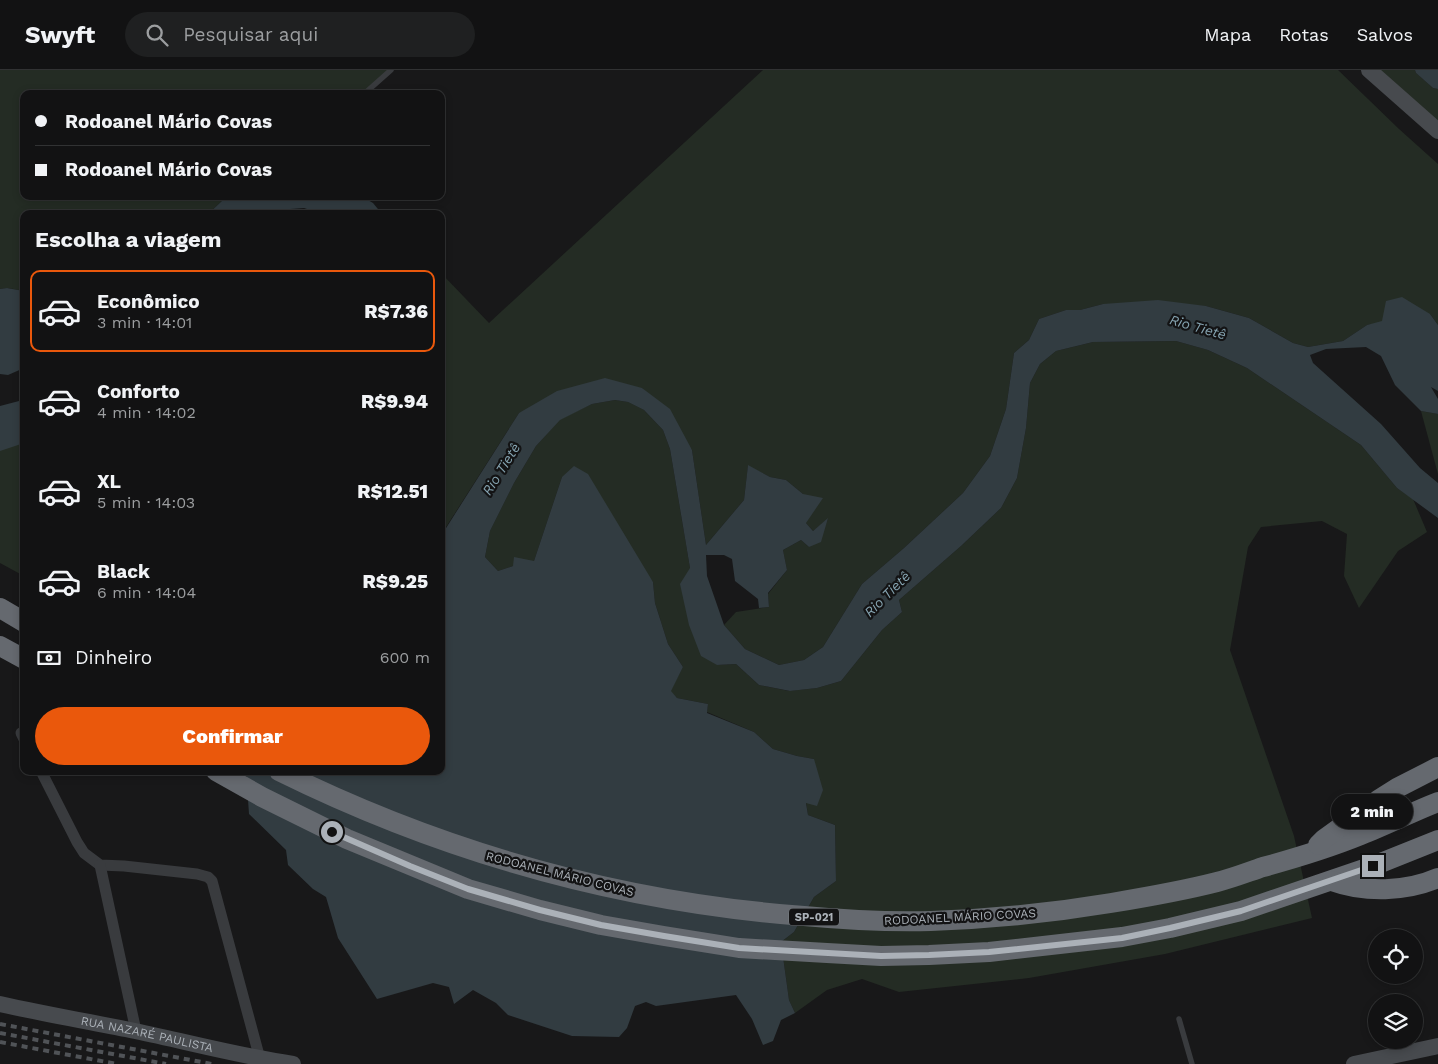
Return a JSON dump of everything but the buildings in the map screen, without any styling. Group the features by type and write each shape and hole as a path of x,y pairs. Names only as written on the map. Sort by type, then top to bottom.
{"highway":[{"path":"0,608 20,620"},
{"path":"0,646 20,657"},
{"path":"1310,853 1324,839 1378,800 1397,788 1438,768"},
{"path":"223,775 262,797 347,839 468,889 540,910 601,925 739,948 863,955 900,956 989,952 1122,938 1241,911 1332,881 1438,840"},
{"name":"RODOANEL MÁRIO COVAS","path":"288,775 358,808 487,856 612,889 686,903 756,913 874,921 932,921 1043,913 1167,894 1220,882 1310,853 1362,835 1438,802"},
{"path":"1332,881 1348,887 1365,889 1410,887 1438,878"}],"main road":[{"path":"1369,70 1438,131"},
{"name":"RUA NAZARÉ PAULISTA","path":"0,1004 136,1031 260,1059 293,1064"},
{"path":"1354,1064 1438,1046"}],"street":[{"path":"42,775 77,842 84,852 100,865 197,874 208,877 212,881 260,1059"},
{"path":"100,865 136,1031"}],"lane":[{"path":"368,90 391,70"},
{"path":"1179,1019 1192,1064"}],"shaded area":[{"path":"0,70 391,70 370,90 20,90 20,200 223,200 212,210 20,210 20,290 0,289"},
{"path":"763,70 1338,70 1438,164 1438,325 1430,314 1367,325 1343,341 1308,347 1293,343 1249,318 1206,306 1103,304 1080,310 1066,310 1039,319 1029,340 1014,353 1006,409 990,456 963,493 862,584 823,647 804,660 779,665 745,649 724,625 736,612 769,607 768,594 787,570 783,550 801,540 809,547 828,519 813,531 806,523 803,494 786,480 770,477 748,466 744,500 706,545 692,450 642,388 519,413 445,529 445,277 489,323"},
{"path":"1379,70 1415,70 1433,88 1438,89 1438,124"},
{"path":"1176,341 1208,350 1247,368 1361,445 1397,488 1413,499 1427,532 1398,551 1359,608 1344,576 1347,534 1322,521 1261,527 1248,547 1230,650 1294,836 1312,918 1165,954 1029,978 899,992 862,979 827,990 795,1013 789,1000 781,942 794,932 814,897 836,881 835,825 808,815 806,802 814,759 773,749 754,732 707,712 708,704 677,698 670,691 683,667 668,644 655,603 653,582 562,477 534,561 498,571 485,557 490,531 514,483 536,446 560,419 592,404 615,400 628,402 644,410 663,430 670,449 690,568 717,665 736,664 759,685 789,691 817,688 841,681 882,630 902,612 899,600 1001,508 1017,478 1026,428 1030,383 1040,364 1056,351 1093,342"},
{"path":"1421,411 1438,414 1438,474"},
{"path":"20,444 20,574 0,563 0,448"}],"water":[{"path":"1415,70 1438,70 1438,89 1433,88"},
{"path":"223,200 368,200 379,210 310,210 304,208 212,210"},
{"path":"0,289 20,290 20,370 8,375 0,374"},
{"name":"Rio Tietê","path":"1402,297 1430,314 1438,325 1438,391 1431,387 1438,399 1438,414 1421,411 1395,385 1381,356 1366,347 1326,349 1310,355 1313,363 1381,424 1420,468 1438,483 1438,518 1397,488 1361,445 1247,368 1208,350 1176,341 1093,342 1056,351 1040,364 1030,383 1026,428 1017,478 1001,508 899,600 902,612 882,630 841,681 817,688 790,691 759,685 736,664 717,665 701,656 689,625 680,584 690,568 670,449 663,430 644,410 628,402 615,400 592,404 560,420 536,446 514,483 490,531 485,557 498,571 513,566 514,557 534,561 562,477 574,466 588,474 653,582 655,603 668,644 683,667 671,691 677,698 708,704 707,713 754,732 773,749 814,759 823,790 817,806 806,803 808,815 835,825 836,881 814,897 794,932 781,942 789,1000 795,1013 781,1020 773,1041 763,1045 752,1019 736,995 656,1006 646,1002 635,1006 627,1028 619,1037 572,1036 508,1015 496,1003 473,990 454,1004 449,987 433,983 377,999 338,938 326,897 313,889 288,865 286,850 249,814 246,775 445,775 445,530 519,413 557,391 605,378 642,388 670,409 692,450 706,545 744,500 748,465 770,477 786,480 803,494 823,498 806,523 813,531 828,518 821,542 809,547 801,540 783,550 787,570 768,593 769,607 759,608 758,599 735,581 732,559 724,555 706,555 707,576 724,625 745,649 779,665 804,660 823,647 862,584 963,493 990,456 1006,409 1014,353 1029,340 1039,319 1066,310 1080,310 1103,304 1158,300 1206,306 1249,318 1293,343 1308,347 1343,341 1367,325 1382,321 1386,301"},
{"path":"19,401 20,444 0,451 0,406"}],"railway":[{"path":"0,1024 212,1064"},
{"path":"0,1033 166,1064"},
{"path":"0,1042 117,1064"}],"route":[{"path":"332,832 468,889 601,925 739,948 881,956 989,952 1122,938 1241,911 1285,898 1373,866"}]}
